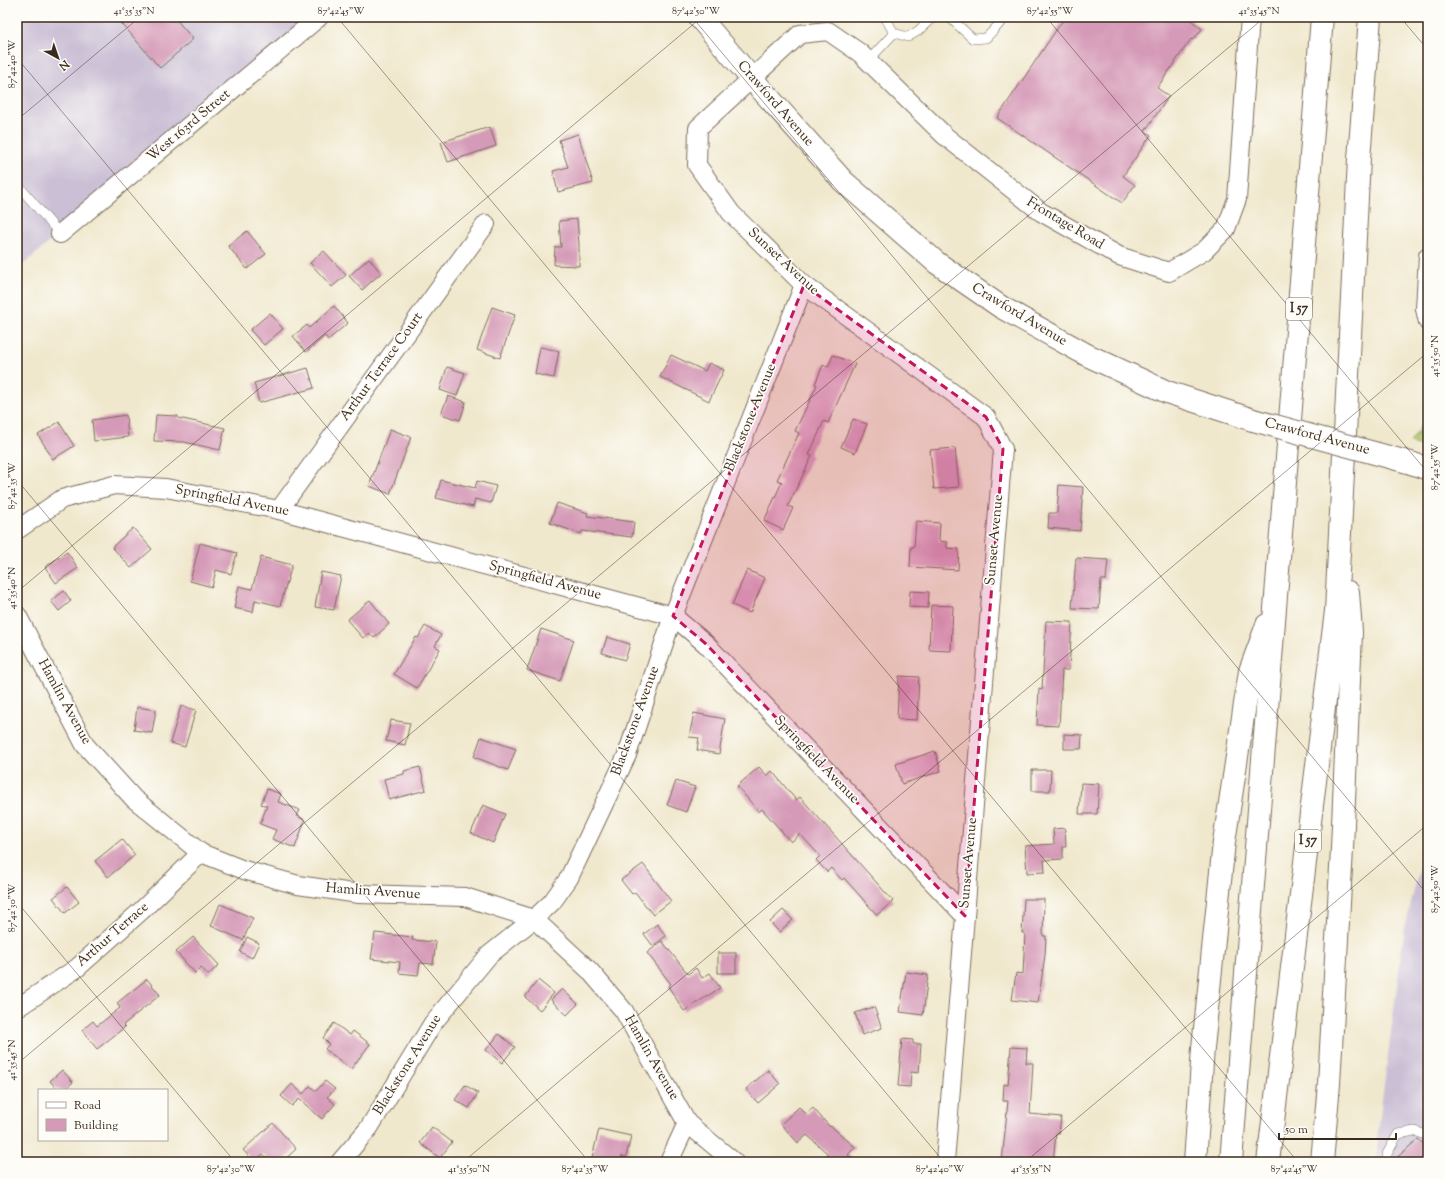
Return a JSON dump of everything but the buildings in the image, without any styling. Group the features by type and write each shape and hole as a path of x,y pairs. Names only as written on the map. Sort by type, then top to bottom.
{"main road":[{"name":"Crawford Avenue","path":"699,17 843,181 937,263 1001,307 1087,356 1167,392 1253,420 1420,466"},
{"name":"I 57","path":"1232,1162 1322,17"},
{"name":"I 57","path":"1268,1162 1336,611 1359,159 1370,17"},
{"path":"1322,1160 1330,1068 1342,849 1351,632 1341,519"},
{"path":"1195,1162 1203,1048 1224,842 1250,671 1276,601"}],"street":[{"name":"West 163rd Street","path":"60,234 319,17"},
{"name":"Frontage Road","path":"752,78 800,34 828,31 860,53 945,136 1041,212 1119,256 1169,272 1204,251 1226,229 1237,199 1250,17"},
{"name":"Sunset Avenue","path":"752,78 698,128 697,165 731,213 804,285 986,417 1003,449 945,1162"},
{"name":"Arthur Terrace Court","path":"279,510 486,224"},
{"path":"1428,256 1424,309 1428,322"},
{"name":"Blackstone Avenue","path":"340,1162 369,1128 432,1023 489,955 534,919 552,902 569,878 627,755 673,616 804,285"},
{"name":"Springfield Avenue","path":"17,530 62,499 114,485 166,488 279,510 673,616 706,644 965,916"},
{"name":"Hamlin Avenue","path":"17,615 85,745 134,799 201,853 244,870 298,885 359,894 465,897 534,919 589,970 624,1010 687,1123 734,1162"},
{"name":"Arthur Terrace","path":"17,1008 77,968 141,911 201,853"},
{"path":"669,1162 687,1123"}],"lane":[{"path":"885,17 894,33 908,37 918,32 933,17"},
{"path":"950,17 973,40 986,38 1006,17"},
{"path":"868,61 894,33"},
{"path":"17,184 60,234"},
{"path":"1387,1162 1387,1154 1398,1134 1415,1131 1428,1136"}],"highlighted area":[{"path":"804,285 986,417 1003,449 965,916 706,644 673,616"}],"shaded area":[{"path":"17,17 309,17 17,270"},
{"path":"1428,833 1428,1162 1377,1162 1377,1139 1404,932"}],"green space":[{"path":"1428,416 1428,448 1410,443"}]}
